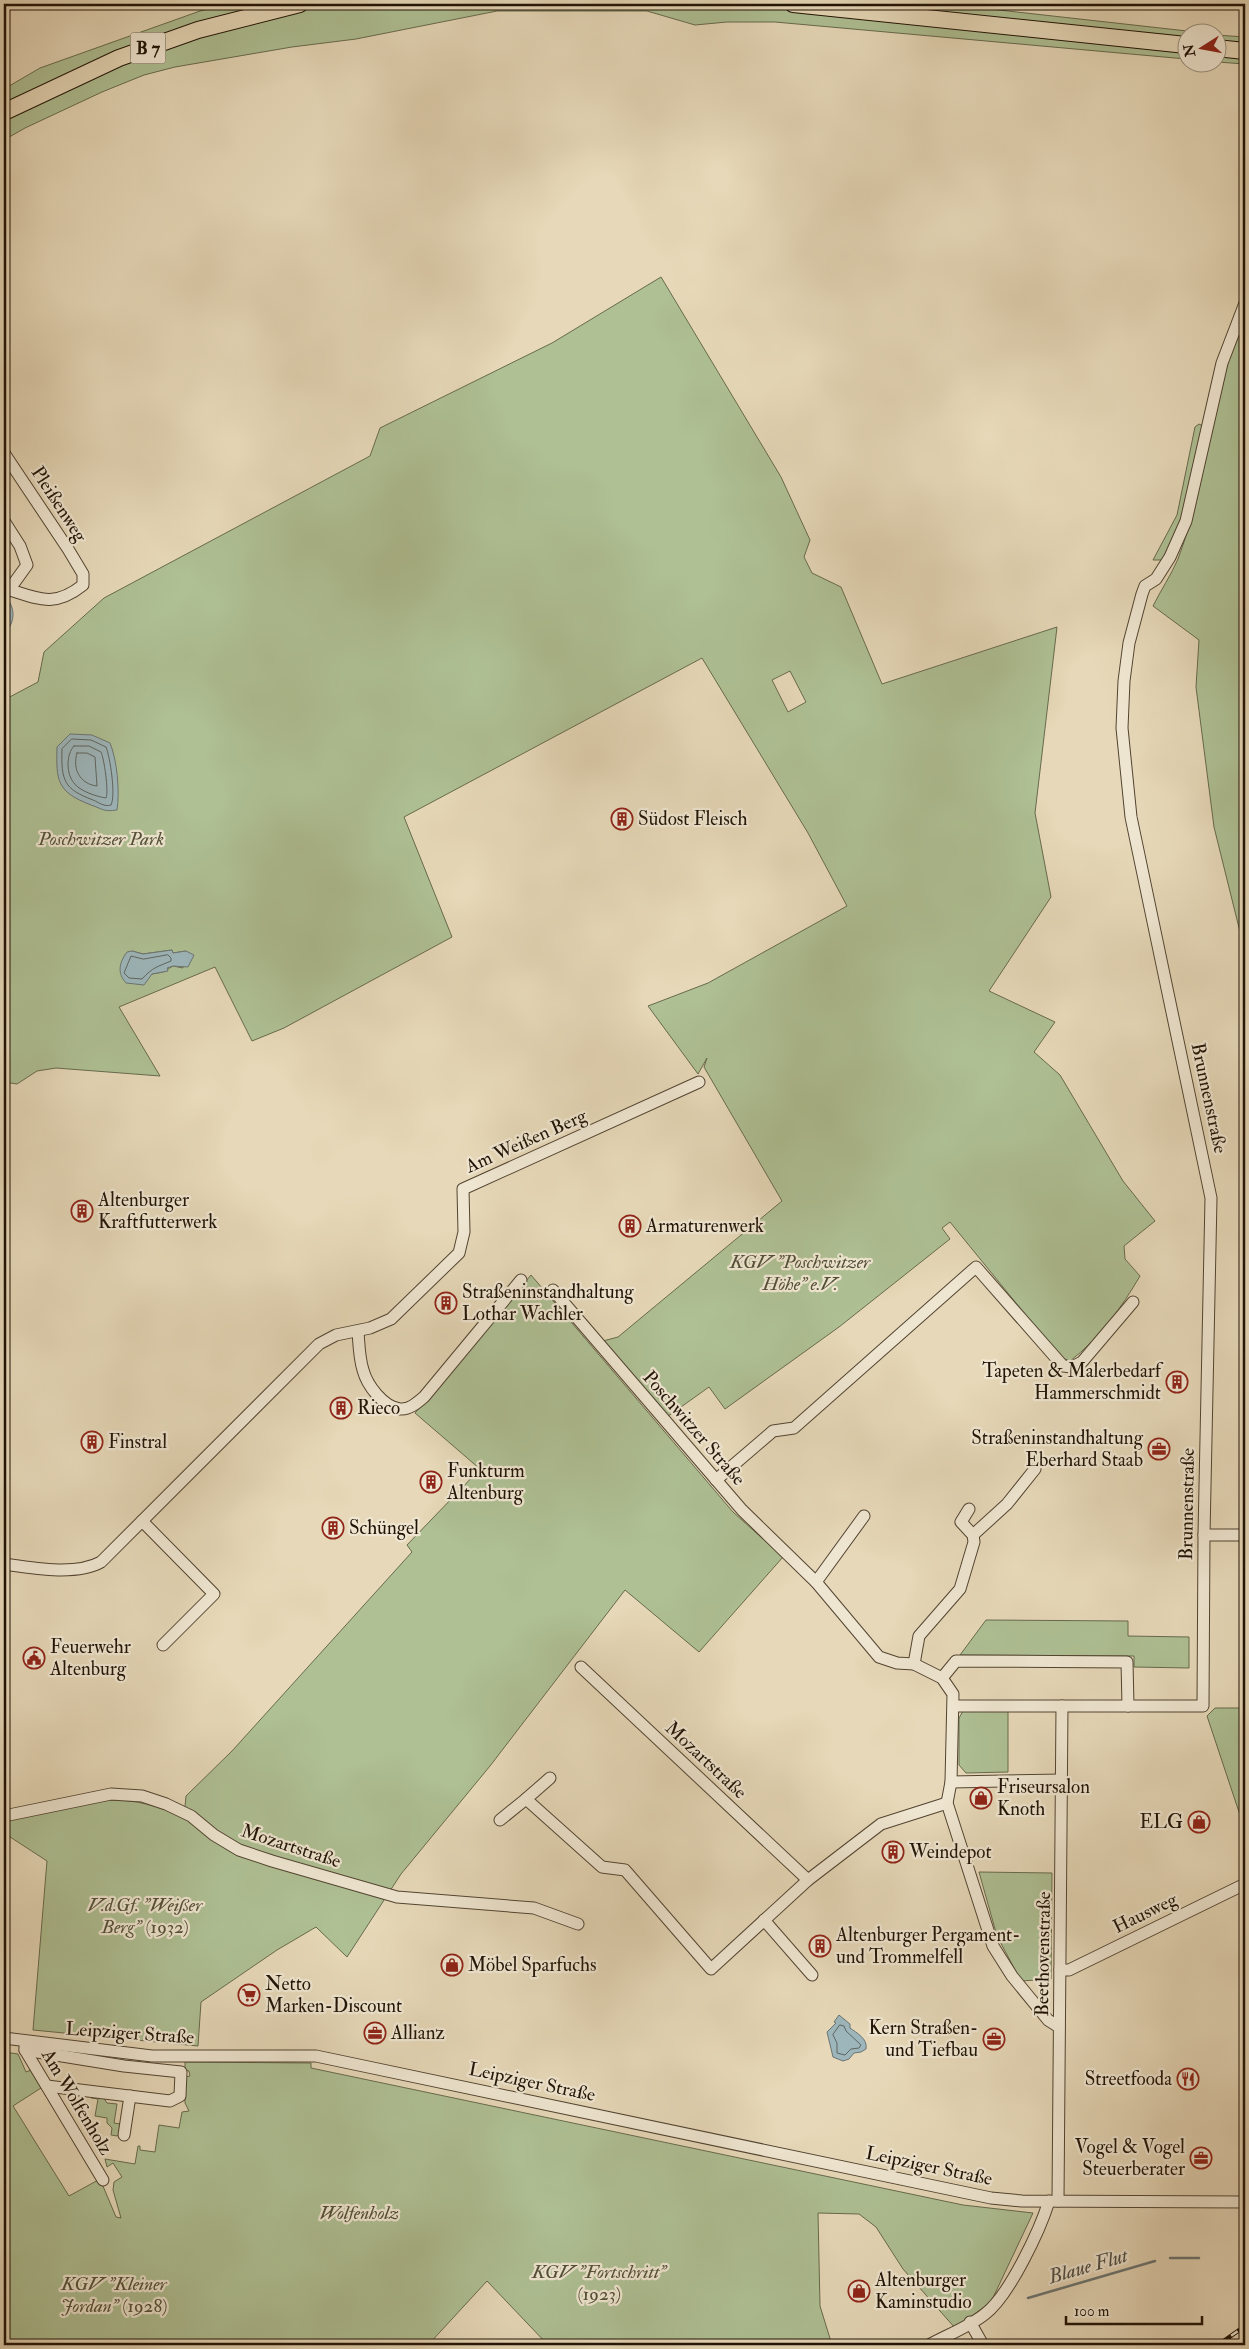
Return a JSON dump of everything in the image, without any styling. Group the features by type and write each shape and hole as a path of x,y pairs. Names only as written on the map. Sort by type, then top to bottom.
{"highway":[{"name":"B 7","path":"4,112 119,58 198,30 300,4"},
{"path":"793,4 1176,44"},
{"path":"1226,49 1245,51"}],"street":[{"name":"Brunnenstraße","path":"1128,1706 1202,1706 1211,1198 1131,817 1122,728 1124,681 1129,644 1142,594 1146,586 1156,578 1170,557 1186,521 1222,363 1245,303"},
{"name":"Pleißenweg","path":"4,453 83,574 83,585 70,595 48,601 6,589"},
{"path":"4,521 20,546 27,565 6,589"},
{"name":"Am Weißen Berg","path":"4,1564 77,1570 90,1568 101,1562 319,1344 336,1335 370,1328 392,1319 459,1253 464,1232 463,1189 699,1082"},
{"path":"716,1480 773,1431 794,1428 976,1267 1063,1366 1072,1367 1082,1362 1133,1302"},
{"path":"358,1331 359,1355 367,1381 380,1398 390,1405 399,1409 414,1406 424,1397 521,1280"},
{"name":"Poschwitzer Straße","path":"553,1290 742,1510 816,1582 879,1657 897,1663 914,1664 942,1678"},
{"path":"973,1535 1007,1504 1034,1469"},
{"path":"914,1664 919,1636 960,1589 974,1542 973,1535 961,1522 969,1509"},
{"path":"816,1582 864,1516"},
{"path":"142,1521 214,1594 163,1644"},
{"path":"1204,1535 1245,1536"},
{"path":"954,1706 1128,1706 1127,1662 956,1661 942,1678 954,1694 951,1782 947,1803 994,1946 1012,1976 1042,2013 1048,2020 1060,2027"},
{"name":"Mozartstraße","path":"581,1666 808,1880"},
{"name":"Beethovenstraße","path":"1054,2202 1060,2027 1062,1706"},
{"path":"500,1820 550,1778"},
{"path":"951,1782 1063,1780"},
{"name":"Mozartstraße","path":"4,1816 111,1794 142,1796 166,1804 190,1816 214,1835 239,1850 281,1864 397,1897 534,1908 578,1924"},
{"path":"526,1799 602,1867 625,1870 711,1969 808,1880 881,1824 947,1803"},
{"name":"Hausweg","path":"1060,1970 1069,1970 1245,1884"},
{"path":"764,1920 812,1975"},
{"name":"Leipziger Straße","path":"4,2038 25,2046 124,2066 181,2072 180,2096 170,2102 47,2086"},
{"name":"Leipziger Straße","path":"25,2046 152,2056 316,2056 999,2199 1054,2202 1245,2202"},
{"name":"Am Wolfenholz","path":"25,2046 103,2180"},
{"path":"124,2135 130,2096"},
{"path":"929,2345 984,2315 995,2305 1054,2202"},
{"path":"970,2322 983,2345"}],"green space":[{"path":"228,4 945,4 1176,30 1176,58 775,22 727,22 695,25 647,11 497,11 356,39 292,47 175,67 144,75 102,92 25,128 4,140 4,89 40,68 200,11"},
{"path":"1226,36 1245,37 1245,64 1226,63"},
{"path":"661,277 781,477 810,540 804,557 812,573 841,587 882,684 1057,627 1035,813 1051,897 989,991 1055,1022 1034,1052 1060,1075 1123,1181 1155,1221 1124,1246 1125,1259 1140,1276 1133,1288 1118,1311 1100,1333 1070,1361 1060,1357 950,1222 942,1228 950,1239 839,1327 725,1409 709,1387 667,1417 603,1341 618,1337 782,1201 704,1067 707,1058 698,1074 648,1006 708,983 847,906 808,833 702,658 404,817 452,937 284,1028 252,1041 215,967 119,1007 160,1076 56,1068 37,1071 17,1084 4,1082 4,700 38,682 44,652 104,598 370,456 380,428 552,343","holes":["790,671 806,702 788,712 772,680","172,950 173,953 186,951 183,968 173,966 163,972 152,974 132,951 143,954"]},
{"path":"1245,313 1245,952 1214,827 1196,687 1199,640 1153,606 1178,559 1190,523 1219,388"},
{"path":"1199,424 1203,426 1183,520 1166,560 1153,560 1177,515 1195,427"},
{"name":"V.d.Gf. \"Weißer Berg\" (1932)","path":"531,1275 733,1512 783,1557 699,1652 625,1590 490,1766 401,1874 347,1957 316,1927 277,1950 201,2002 198,2046 33,2030 47,1861 4,1833 4,1820 107,1800 146,1804 184,1817 186,1796 232,1751 412,1552 407,1545 480,1469 415,1413"},
{"path":"986,1620 1128,1621 1128,1636 1189,1637 1189,1668 1134,1667 1134,1656 960,1655"},
{"path":"1215,1708 1245,1708 1245,1830 1207,1716"},
{"path":"1008,1710 1008,1772 966,1773 959,1765 959,1718 963,1711"},
{"path":"979,1872 1052,1873 1051,1979 1021,1981 997,1936"},
{"name":"Wolfenholz","path":"4,2052 18,2054 26,2072 31,2070 41,2088 13,2106 69,2196 100,2179 116,2217 121,2218 113,2190 114,2182 122,2177 113,2163 107,2167 105,2159 135,2164 138,2146 140,2146 140,2150 155,2152 159,2125 179,2128 182,2112 189,2111 185,2103 185,2077 190,2076 189,2071 185,2070 185,2062 311,2063 311,2068 963,2205 1033,2213 991,2302 955,2328 903,2269 876,2227 859,2214 818,2213 820,2306 832,2345 548,2345 487,2281 428,2345 4,2345"},
{"path":"93,2096 103,2097 107,2103 117,2104 114,2123 121,2124 120,2133 117,2136 111,2135 112,2128 107,2123 107,2118 95,2116 98,2099 91,2098"}],"water":[{"path":"4,595 11,604 13,614 11,625 4,634"},
{"path":"70,734 92,735 110,743 117,776 117,810 103,810 80,800 65,790 61,784 57,769 57,747"},
{"path":"172,950 173,953 186,951 194,955 188,967 173,966 167,968 168,971 152,974 144,985 126,983 123,979 120,968 127,952 132,951 143,954"},
{"path":"839,2015 850,2024 850,2028 861,2037 866,2045 866,2049 854,2053 849,2059 843,2061 833,2057 827,2032 836,2023 834,2022"}],"waterway":[{"name":"Blaue Flut","path":"1170,2258 1199,2258"},
{"name":"Blaue Flut","path":"1028,2298 1155,2261"}],"railway":[{"path":"1218,2345 1245,2326"}],"place":[{"name":"Südost Fleisch","path":"622,819"},
{"name":"Altenburger Kraftfutterwerk","path":"82,1211"},
{"name":"Armaturenwerk","path":"630,1226"},
{"name":"Straßeninstandhaltung Lothar Wachler","path":"446,1303"},
{"name":"Tapeten & Malerbedarf Hammerschmidt","path":"1177,1382"},
{"name":"Rieco","path":"341,1408"},
{"name":"Finstral","path":"92,1442"},
{"name":"Straßeninstandhaltung Eberhard Staab","path":"1159,1449"},
{"name":"Funkturm Altenburg","path":"431,1482"},
{"name":"Schüngel","path":"333,1528"},
{"name":"Feuerwehr Altenburg","path":"34,1658"},
{"name":"Friseursalon Knoth","path":"981,1798"},
{"name":"ELG","path":"1199,1822"},
{"name":"Weindepot","path":"893,1852"},
{"name":"Altenburger Pergament- und Trommelfell","path":"820,1946"},
{"name":"Möbel Sparfuchs","path":"452,1965"},
{"name":"Netto Marken-Discount","path":"249,1995"},
{"name":"Allianz","path":"375,2033"},
{"name":"Kern Straßen- und Tiefbau","path":"994,2039"},
{"name":"Streetfooda","path":"1188,2079"},
{"name":"Vogel & Vogel Steuerberater","path":"1201,2158"},
{"name":"Altenburger Kaminstudio","path":"859,2291"}],"park label":[{"name":"Poschwitzer Park","path":"101,839"},
{"name":"KGV \"Poschwitzer Höhe\" e.V.","path":"800,1273"},
{"name":"KGV \"Fortschritt\" (1923)","path":"599,2283"},
{"name":"KGV \"Kleiner Jordan\" (1928)","path":"114,2295"}]}
